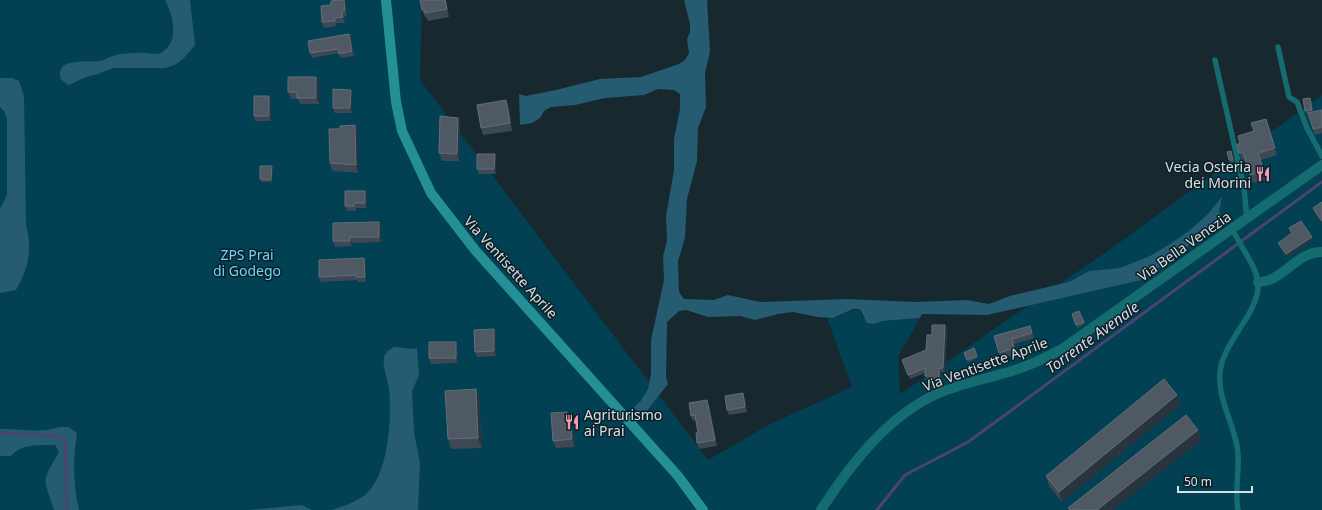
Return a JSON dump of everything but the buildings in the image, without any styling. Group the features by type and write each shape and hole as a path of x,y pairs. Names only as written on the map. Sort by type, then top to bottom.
{"main road":[{"name":"Via Ventisette Aprile","path":"386,0 396,102 402,131 431,193 475,250 678,476 703,510"}],"street":[{"name":"Via Bella Venezia","path":"1062,349 1234,232 1247,219 1322,165"},
{"path":"1258,282 1268,281 1306,256 1322,252"},
{"name":"Via Ventisette Aprile","path":"821,510 864,453 904,414 938,394 1015,370 1062,349"}],"lane":[{"path":"1278,47 1289,97 1297,102 1312,139 1322,156"},
{"path":"1215,60 1244,188 1247,219"},
{"path":"1234,232 1243,246 1258,282 1259,288 1256,301 1228,348 1221,366 1220,382 1222,397 1237,446 1238,510"}],"green space":[{"name":"ZPS Prai di Godego","path":"0,0 422,0 420,80 708,460 770,424 852,387 827,318 836,317 856,309 860,309 862,317 882,321 920,318 898,357 900,394 1116,245 1322,95 1322,510 0,510"}],"shaded area":[{"path":"165,0 190,0 195,45 179,62 165,68 113,68 86,77 69,85 62,80 60,77 61,69 69,63 101,61 123,54 158,54 164,51 172,40 173,33 172,19"},
{"path":"684,0 707,0 710,51 705,74 706,107 698,128 697,161 687,199 685,238 678,261 679,292 684,299 714,300 728,295 760,302 846,299 916,302 967,300 989,304 1010,296 1069,282 1089,271 1120,268 1150,256 1190,230 1208,214 1222,197 1219,212 1223,221 1141,280 987,315 922,314 920,318 882,321 874,324 867,323 860,309 853,309 833,318 818,317 793,312 755,320 740,316 708,317 686,310 679,311 667,322 666,377 668,384 642,417 634,407 640,402 648,389 651,374 651,340 664,280 663,256 667,241 666,216 674,170 674,139 680,109 680,94 674,90 658,89 644,95 605,98 575,105 551,107 544,111 540,118 532,123 520,125 519,94 526,96 600,79 641,77 679,64 685,60 689,53 687,39 690,32 690,24"},
{"path":"0,78 12,78 19,81 24,96 26,225 29,251 24,274 16,290 0,293 0,209 7,195 7,119 4,111 0,107"},
{"path":"394,347 411,349 417,348 419,375 412,391 414,432 420,463 418,510 331,510 364,496 374,484 380,472 387,443 390,413 389,388 384,368 384,361 386,353"},
{"path":"69,427 77,433 74,472 79,510 54,510 46,485 46,480 49,470 59,452 55,445 25,447 15,452 11,456 0,456 0,429 44,430"},
{"path":"302,505 312,510 248,510"}],"waterway":[{"name":"Torrente Avenale","path":"877,510 905,475 968,442 1322,182"},
{"path":"0,433 58,436 65,439 67,510"}],"place":[{"name":"Vecia Osteria dei Morini","path":"1263,174"},
{"name":"Agriturismo ai Prai","path":"572,422"}]}
